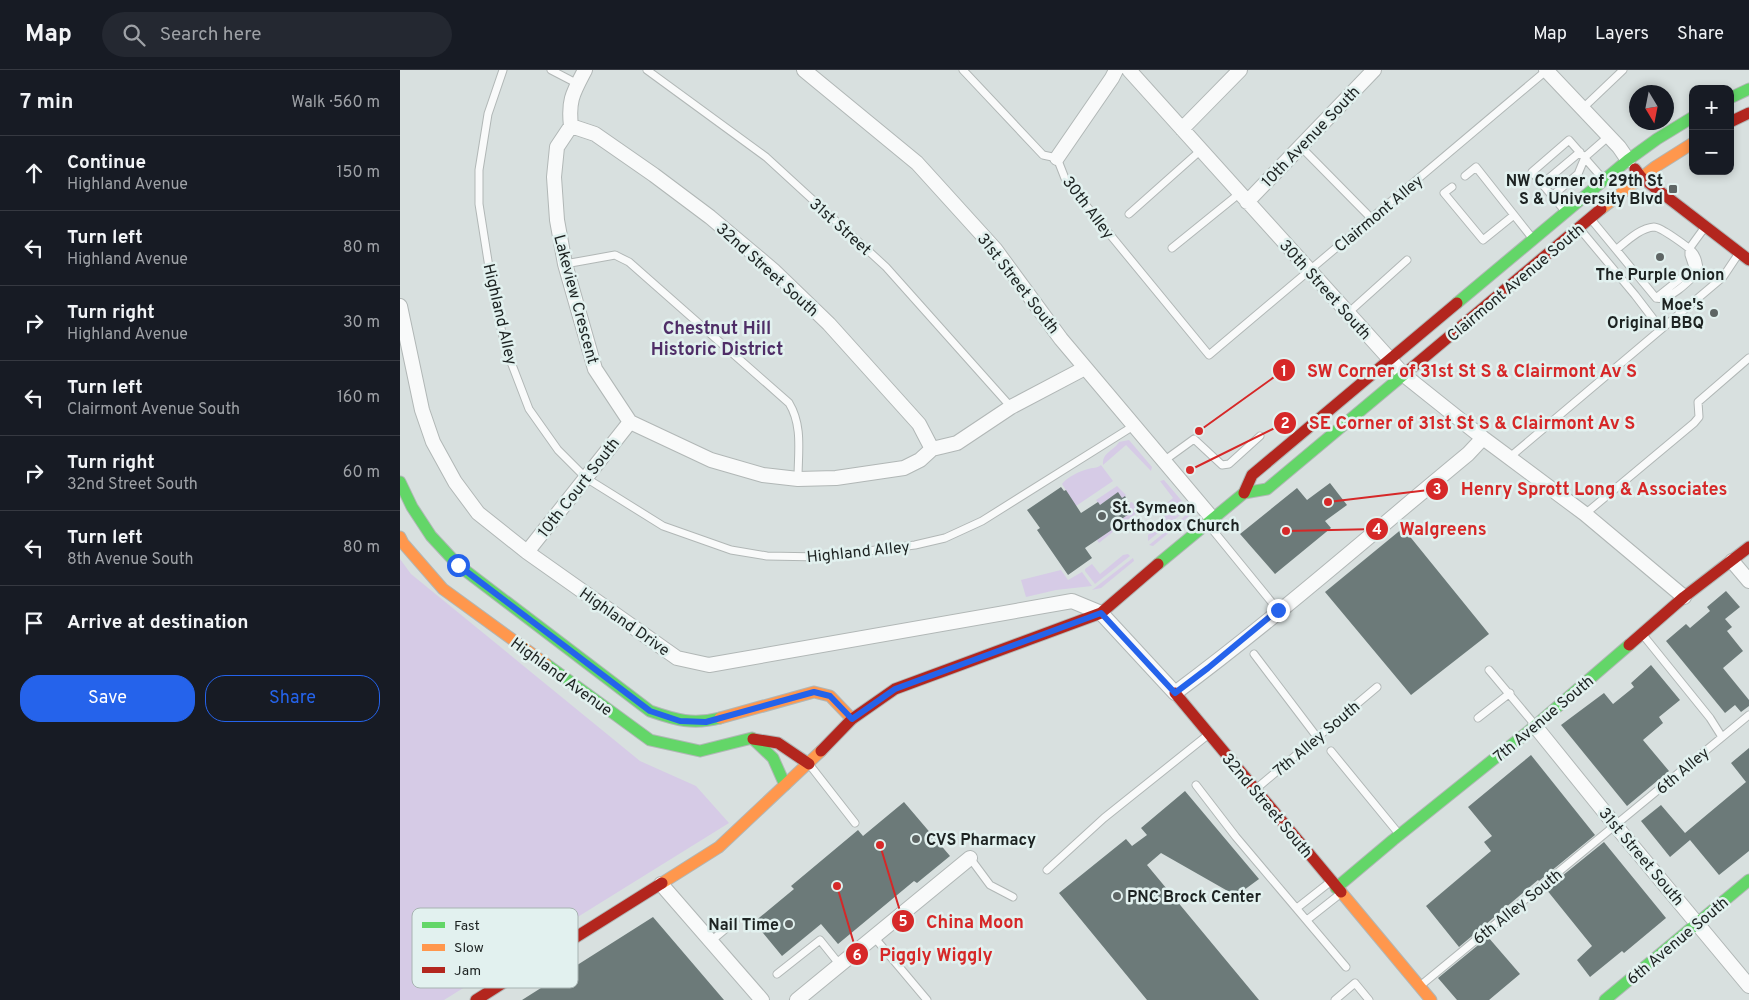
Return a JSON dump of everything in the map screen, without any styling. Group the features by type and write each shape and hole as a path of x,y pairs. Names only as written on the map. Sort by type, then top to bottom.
{"street":[{"path":"571,126 569,108 585,70"},
{"name":"31st Street South","path":"804,70 917,163 995,249 1061,339 1165,460 1209,520"},
{"path":"1057,158 1116,70"},
{"name":"30th Street South","path":"1129,70 1404,375 1483,438 1585,514 1684,598"},
{"path":"1182,129 1240,70"},
{"name":"10th Avenue South","path":"1244,198 1300,146 1374,70"},
{"path":"1546,70 1609,136 1642,177 1749,260"},
{"path":"1734,96 1749,89"},
{"path":"1734,120 1749,113"},
{"name":"Clairmont Avenue South","path":"1244,493 1252,475 1628,160 1689,120"},
{"name":"Lakeview Crescent","path":"571,126 557,147 554,177 557,220 565,264 595,369 630,422"},
{"name":"32nd Street South","path":"571,126 595,134 654,175 710,216 773,270 829,324 919,424 932,449"},
{"name":"Clairmont Avenue South","path":"578,936 719,848 809,764 852,719 895,689 1101,613 1209,520 1244,493 1267,489 1590,218 1642,177 1689,145"},
{"name":"Highland Drive","path":"400,306 422,410 433,442 455,482 478,513 527,552 677,658 708,665 1072,601 1101,613"},
{"path":"630,422 711,460 763,475 798,479 836,478 904,468 920,460 932,449 958,443 1011,407 1085,368"},
{"name":"10th Court South","path":"527,552 630,422"},
{"path":"1175,693 1468,454 1483,438"},
{"name":"Highland Avenue","path":"400,482 412,507 431,536 458,565 650,711 680,721 706,722 814,692 830,696 852,719"},
{"name":"Highland Avenue","path":"400,537 403,543 443,589 650,740 700,751 752,738 769,739 782,743 809,764"},
{"name":"7th Avenue South","path":"1336,887 1535,726 1684,598 1749,547"},
{"path":"1732,561 1749,581"},
{"name":"32nd Street South","path":"1101,613 1175,693 1431,1000"},
{"name":"31st Street South","path":"1535,726 1749,986"},
{"path":"752,738 765,748 780,766 785,785"},
{"path":"797,1000 970,858"},
{"name":"6th Avenue South","path":"1604,1000 1749,880"},
{"path":"662,884 762,1000"},
{"name":"Clairmont Avenue South","path":"476,1000 495,988"}],"lane":[{"name":"Highland Alley","path":"504,70 488,114 479,170 479,204 494,299 506,349 529,409 558,450 586,478 663,526 731,550 767,556 821,557 915,545 945,538 982,520 1135,424"},
{"path":"551,70 578,84"},
{"name":"31st Street","path":"647,70 766,157 886,267 1011,407"},
{"name":"30th Alley","path":"963,70 1043,155 1057,158 1066,182 1209,355"},
{"name":"Clairmont Alley","path":"1209,355 1546,70"},
{"path":"1582,108 1623,70"},
{"path":"1542,184 1609,136"},
{"path":"1566,213 1532,172 1569,140 1604,180"},
{"path":"1300,146 1371,218"},
{"path":"1129,214 1200,150"},
{"path":"1552,196 1578,174 1583,155"},
{"path":"1465,176 1476,168 1534,240"},
{"path":"1452,187 1444,193 1483,240 1514,215"},
{"path":"1172,248 1244,198"},
{"path":"1590,218 1656,298 1665,299 1699,271 1699,265 1694,252 1667,232 1653,227 1639,232 1617,249"},
{"path":"1689,249 1706,226"},
{"path":"1578,228 1636,295 1661,329"},
{"path":"1510,457 1723,277 1739,252"},
{"path":"565,264 615,254 629,262 789,403 796,415 798,429 798,479"},
{"path":"1348,314 1407,260"},
{"path":"1585,514 1694,423 1699,417 1698,402 1749,358"},
{"path":"1165,460 1194,439 1222,465 1229,464 1260,436"},
{"path":"1209,520 1278,610"},
{"path":"1642,634 1710,718 1722,737"},
{"path":"1254,654 1317,738"},
{"path":"1489,670 1535,726"},
{"name":"7th Alley South","path":"1256,789 1377,687"},
{"path":"1478,718 1510,694"},
{"name":"6th Alley","path":"1615,825 1722,737 1747,719"},
{"path":"1046,870 1104,818 1209,734"},
{"path":"1331,751 1400,834"},
{"path":"809,764 855,823"},
{"path":"1196,785 1236,837 1346,967"},
{"name":"6th Alley South","path":"1420,986 1615,825"},
{"path":"970,858 990,885 1013,897"},
{"path":"1297,908 1336,887"},
{"path":"1307,920 1336,887"},
{"path":"711,941 735,921"},
{"path":"874,938 926,1000"},
{"path":"777,974 820,940 840,965"},
{"path":"1335,1000 1355,983 1369,1000"}],"shaded area":[{"path":"1129,440 1152,467 1151,471 1126,445 1103,465 1106,454 1119,442"},
{"path":"1101,465 1113,481 1076,506 1062,484 1078,473"},
{"path":"1164,480 1187,507 1184,512 1148,541 1148,535 1161,524 1166,512 1175,516 1178,515 1166,508 1166,504 1173,498 1160,481"},
{"path":"1117,486 1126,495 1125,497 1122,498 1118,493 1100,505 1096,500"},
{"path":"1132,502 1139,511 1099,543 1097,540 1115,527 1114,524 1131,512 1128,507 1129,503"},
{"path":"1191,511 1189,516 1153,546 1149,545"},
{"path":"1128,554 1130,556 1095,584 1085,571 1092,564 1100,574 1123,555"},
{"path":"1133,558 1134,561 1101,588 1092,590"},
{"path":"400,559 411,574 640,761 696,786 729,823 578,917 578,908 412,908 412,988 463,988 444,1000 400,1000"},
{"path":"1061,570 1068,580 1082,572 1092,586 1056,590 1026,597 1021,580"}],"building":[{"path":"1330,483 1347,505 1325,521 1331,528 1275,574 1240,534 1297,488 1307,500"},
{"path":"1061,487 1064,491 1066,490 1081,513 1098,502 1100,505 1118,492 1122,498 1125,496 1130,505 1128,507 1132,512 1114,524 1116,527 1085,548 1092,558 1068,575 1037,530 1040,528 1027,510"},
{"path":"1403,528 1489,634 1411,695 1325,592"},
{"path":"1726,591 1740,607 1725,619 1732,627 1727,631 1743,651 1723,668 1749,700 1749,706 1741,712 1735,705 1725,713 1666,641 1686,624 1690,628 1710,611 1707,607"},
{"path":"1651,665 1680,700 1659,717 1663,723 1643,740 1669,771 1627,806 1561,725 1604,693 1613,704 1634,687 1631,683"},
{"path":"1749,748 1749,851 1719,875 1690,840 1670,857 1641,821 1661,805 1685,833 1746,782 1731,763"},
{"path":"1531,755 1595,835 1459,947 1426,906 1491,851 1484,842 1492,836 1468,807"},
{"name":"PNC Brock Center","path":"1185,791 1259,879 1244,890 1240,898 1161,853 1147,865 1259,1000 1147,1000 1059,893 1126,839 1132,846 1147,835 1141,828"},
{"path":"904,802 950,856 917,883 914,881 838,944 821,924 782,956 754,922 794,889 791,886 858,830 863,836"},
{"path":"1604,842 1666,918 1624,953 1622,951 1590,977 1577,960 1592,946 1546,889"},
{"path":"653,917 724,1000 522,1000 541,988 578,988 578,965"},
{"path":"1488,937 1520,974 1489,1000 1457,1000 1438,978"}],"traffic: fast":[{"path":"1734,96 1749,89"},
{"path":"1457,303 1628,160 1689,119"},
{"path":"1158,564 1244,493 1267,489 1408,371"},
{"path":"400,482 412,507 431,536 458,565 650,711 668,717 693,721 720,718"},
{"path":"1336,888 1535,726 1629,645"},
{"path":"546,664 650,740 700,751 752,738 773,758 785,785"},
{"path":"1605,1000 1749,880"}],"traffic: slow":[{"path":"1601,209 1655,167 1689,146"},
{"path":"400,537 403,543 443,589 546,664"},
{"path":"720,718 814,692 830,696 852,719"},
{"path":"662,883 719,847 821,751"},
{"path":"1341,892 1431,1000"}],"traffic: jam":[{"path":"1734,120 1749,113"},
{"path":"1635,169 1641,177 1749,260"},
{"path":"1408,371 1601,209"},
{"path":"1244,493 1252,475 1457,303"},
{"path":"1629,645 1684,597 1749,547"},
{"path":"821,751 852,719 895,689 1101,613 1158,564"},
{"path":"1175,693 1341,892"},
{"path":"753,739 778,743 809,764"},
{"path":"578,936 662,883"},
{"path":"476,1000 495,988"}],"place":[{"name":"NW Corner of 29th St S & University Blvd","path":"1673,189"},
{"name":"The Purple Onion","path":"1660,257"},
{"name":"Moe's Original BBQ","path":"1714,313"},
{"name":"SW Corner of 31st St S & Clairmont Av S","path":"1199,431"},
{"name":"SE Corner of 31st St S & Clairmont Av S","path":"1190,470"},
{"name":"Henry Sprott Long & Associates","path":"1328,502"},
{"name":"St. Symeon Orthodox Church","path":"1102,516"},
{"name":"Walgreens","path":"1286,531"},
{"name":"CVS Pharmacy","path":"916,839"},
{"name":"China Moon","path":"880,845"},
{"name":"Piggly Wiggly","path":"837,886"},
{"name":"PNC Brock Center","path":"1117,896"},
{"name":"Nail Time","path":"789,924"}],"district":[{"name":"Chestnut Hill Historic District","path":"717,338"}],"route":[{"path":"458,565 650,711 680,721 706,722 814,692 830,696 852,719 895,689 1101,613 1175,693 1278,610"}]}
